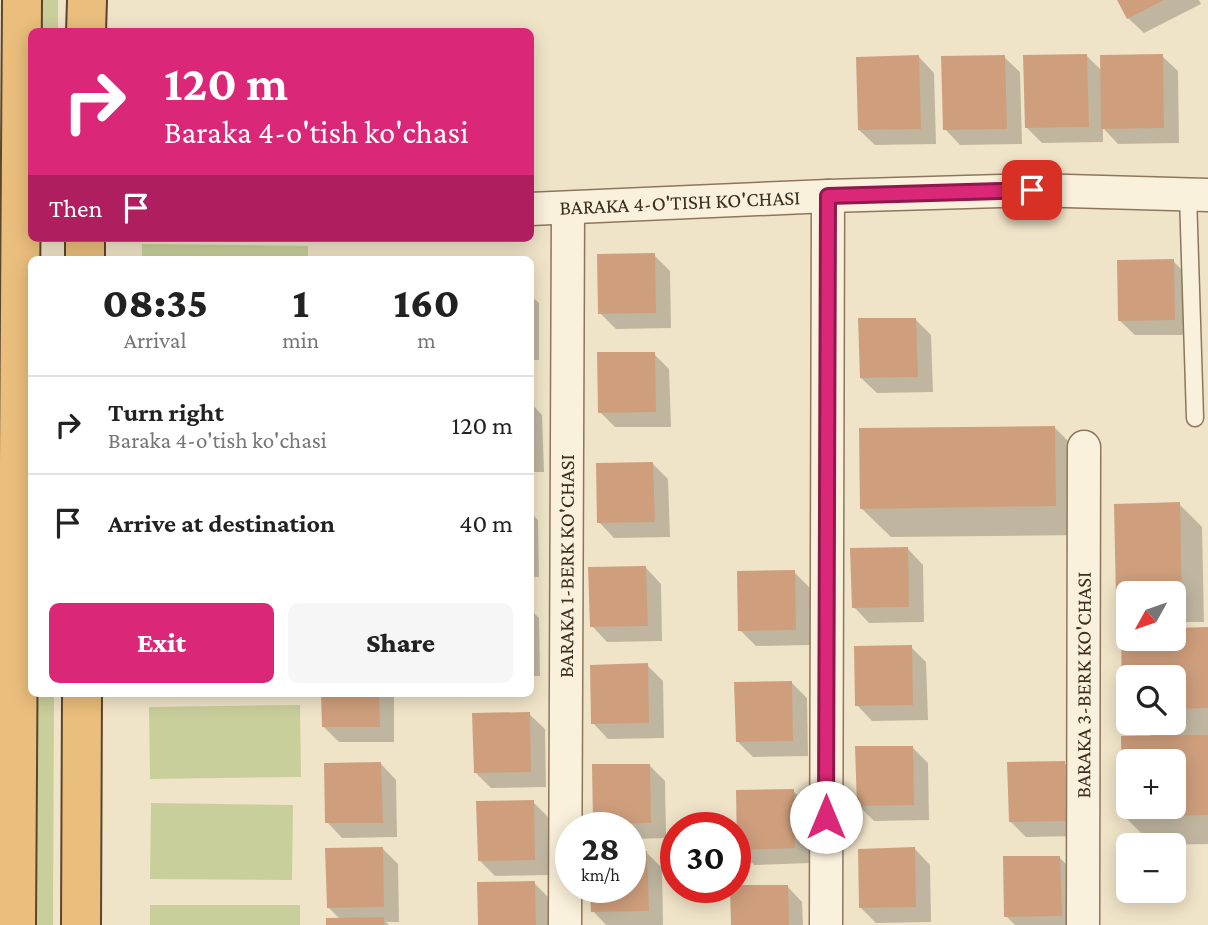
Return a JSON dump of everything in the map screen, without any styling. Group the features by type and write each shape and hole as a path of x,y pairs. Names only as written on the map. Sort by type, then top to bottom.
{"highway":[{"path":"16,925 9,482 22,0"},
{"path":"81,925 82,697"}],"street":[{"name":"BARAKA 4-O'TISH KO'CHASI","path":"534,209 1032,190 1198,195"},
{"path":"826,925 828,196"},
{"name":"BARAKA 1-BERK KO'CHASI","path":"565,925 568,208"},
{"name":"BARAKA 3-BERK KO'CHASI","path":"1083,925 1084,447"}],"lane":[{"path":"1195,418 1198,195"}],"green space":[{"path":"36,0 58,0 58,28 35,28"},
{"path":"142,244 308,246 308,256 142,256"},
{"path":"32,697 54,697 53,925 30,925"},
{"path":"300,705 301,777 150,779 149,707"},
{"path":"151,803 293,805 292,880 150,879"},
{"path":"150,905 300,905 300,925 150,925"}],"building":[{"path":"1117,0 1164,0 1127,19"},
{"path":"1087,54 1089,127 1025,128 1023,55"},
{"path":"1163,54 1164,128 1101,129 1100,55"},
{"path":"919,55 921,129 858,130 856,57"},
{"path":"1005,55 1007,129 943,130 941,56"},
{"path":"655,253 656,313 598,314 597,254"},
{"path":"1174,259 1175,320 1118,321 1117,260"},
{"path":"858,318 916,318 918,377 860,378"},
{"path":"597,352 655,352 656,412 598,413"},
{"path":"1055,426 1056,506 860,509 859,428"},
{"path":"653,462 655,522 597,523 596,463"},
{"path":"1180,502 1182,581 1116,581 1116,600 1114,504"},
{"path":"908,547 909,607 852,608 850,548"},
{"path":"646,566 648,626 590,627 588,567"},
{"path":"795,570 796,630 738,631 737,571"},
{"path":"1208,627 1208,708 1186,709 1186,665 1121,665 1121,651 1186,651 1186,628"},
{"path":"912,645 913,705 855,706 854,646"},
{"path":"648,663 649,723 591,724 590,665"},
{"path":"792,681 793,741 736,742 734,682"},
{"path":"321,697 379,697 380,727 322,727"},
{"path":"530,712 531,772 474,773 472,713"},
{"path":"1208,735 1208,815 1186,816 1186,749 1121,749 1121,736"},
{"path":"855,746 913,746 914,805 857,806"},
{"path":"1065,761 1066,821 1009,822 1007,762"},
{"path":"381,762 383,823 325,823 324,763"},
{"path":"592,764 650,764 651,823 646,823 646,812 593,812"},
{"path":"794,789 795,848 751,850 751,812 736,812 736,790"},
{"path":"534,800 535,860 478,861 476,801"},
{"path":"383,847 384,907 327,908 325,848"},
{"path":"915,847 916,907 859,908 858,849"},
{"path":"647,851 649,911 591,912 591,903 646,903"},
{"path":"1003,856 1060,856 1062,916 1004,917"},
{"path":"535,881 536,925 478,925 477,882"},
{"path":"751,885 788,885 789,925 731,925 730,903 751,903"},
{"path":"384,917 384,925 326,925 326,918"}],"route":[{"path":"826,817 828,196 1032,190"}]}
